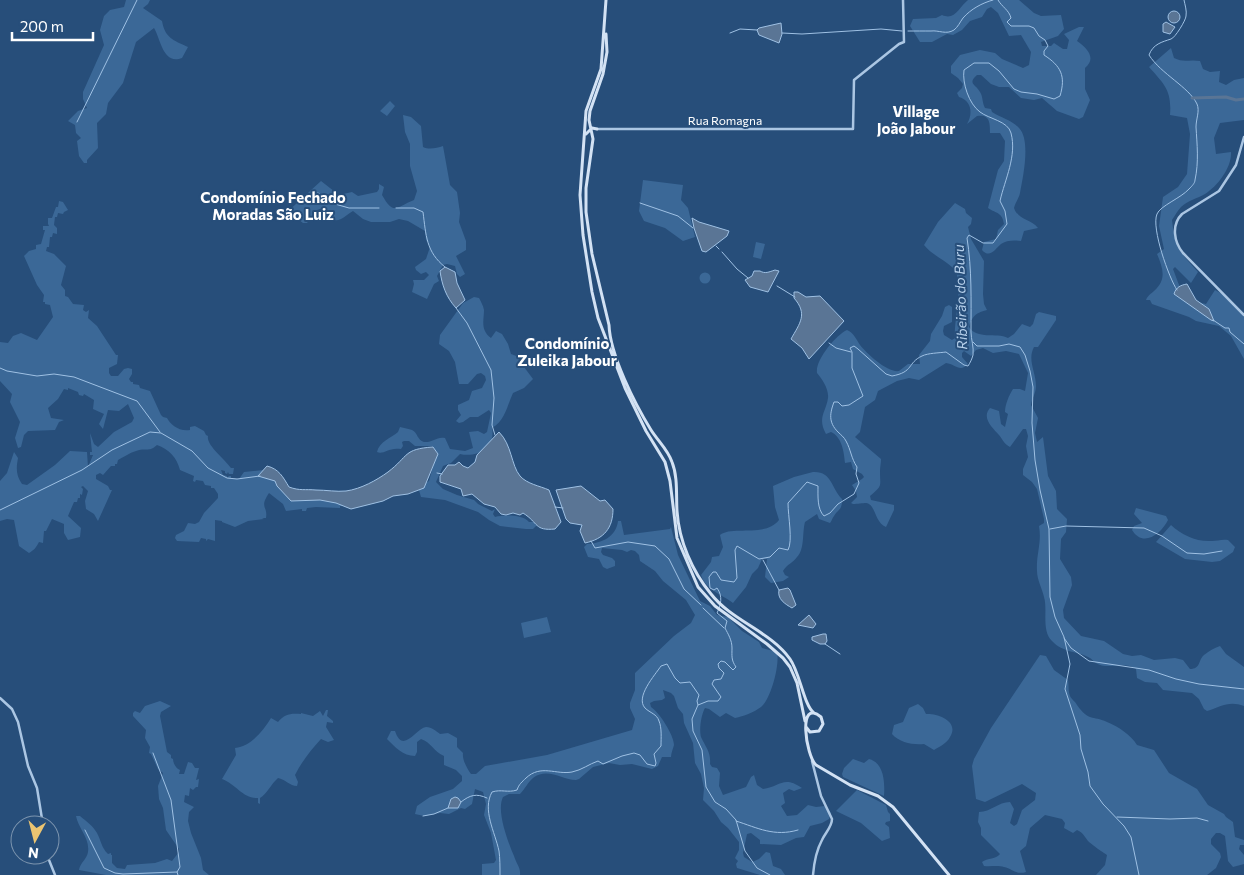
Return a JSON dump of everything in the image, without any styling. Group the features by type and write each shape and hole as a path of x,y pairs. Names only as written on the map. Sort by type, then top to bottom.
{"main road":[{"path":"607,0 605,61 602,79 590,111 593,140 586,188 587,229 611,341 628,385 652,432 673,463 676,478 679,529 695,572 712,596 769,638 785,653 798,671 807,706 820,716 823,722 821,729 810,736 807,742"},
{"path":"607,0 602,60 598,79 586,111 586,134 580,195 581,223 589,276 603,333 628,396 665,462 670,481 675,529 683,555 698,587 719,609 767,644 790,667 797,683 805,721 807,742 812,761 816,766 885,801 893,807 949,875"},
{"path":"590,123 597,128"},
{"path":"586,134 592,128 597,128"},
{"path":"585,139 589,145 592,145 597,128"},
{"path":"583,163 585,159 588,159 588,170"},
{"path":"589,276 595,275 602,298"},
{"path":"595,300 600,313 605,310"},
{"path":"603,333 609,325"},
{"path":"805,721 809,714 814,713"},
{"path":"806,727 809,731 815,732"}],"street":[{"name":"Rua Romagna","path":"597,128 853,129 854,80 904,42 903,0"},
{"path":"1244,137 1236,165 1219,191 1180,215 1175,229 1179,247 1183,253 1244,315"},
{"path":"0,698 12,709 18,722 28,766 37,788 41,815"},
{"path":"812,761 821,796 832,819 816,854 813,875"}],"shaded area":[{"path":"126,0 150,0 143,8 162,21 163,27 170,38 188,47 182,58 171,58 164,50 154,28 136,42 123,83 108,103 106,114 97,123 98,148 87,160 87,163 84,163 79,156 77,141 81,138 76,133 75,125 68,121 78,111 87,108 83,99 83,92 104,45 100,30 104,16 110,10 124,7"},
{"path":"968,0 1019,0 1034,13 1041,16 1061,15 1064,29 1058,36 1041,42 1042,46 1051,46 1054,43 1063,49 1067,49 1069,40 1064,34 1079,27 1084,27 1077,41 1087,50 1090,57 1089,64 1085,68 1085,89 1090,100 1083,117 1079,119 1057,111 1042,98 1034,100 1021,98 1009,87 999,87 991,84 981,75 977,75 974,78 972,82 981,94 985,108 991,109 992,112 1013,123 1023,134 1025,141 1024,169 1020,193 1014,208 1018,215 1038,228 1024,231 1021,241 1005,242 988,254 982,250 984,242 996,239 998,230 1004,224 999,214 988,208 998,170 1004,161 1005,141 1000,133 990,133 989,123 985,116 977,116 967,124 971,112 970,108 967,101 959,97 957,93 963,84 951,73 951,66 960,55 980,50 995,53 1002,59 1023,68 1029,65 1031,52 1021,35 1009,36 998,13 991,7 987,9 982,17 970,21 962,30 953,35 947,34 932,42 920,42 910,26 913,19 954,15"},
{"path":"1172,11 1176,11 1180,17 1176,23 1172,23 1168,19 1168,15"},
{"path":"1166,22 1175,27 1170,34 1163,32 1163,24"},
{"path":"781,23 782,34 779,43 759,35 757,30 759,28"},
{"path":"1171,48 1174,58 1200,61 1203,69 1210,72 1220,71 1219,82 1226,85 1234,80 1244,78 1244,120 1220,123 1214,138 1216,154 1231,152 1227,170 1215,186 1205,194 1183,205 1172,220 1179,249 1198,272 1191,283 1175,267 1173,269 1181,288 1187,296 1206,304 1215,290 1226,296 1244,316 1244,359 1231,336 1219,326 1196,321 1152,304 1150,300 1146,300 1161,283 1163,274 1157,254 1164,249 1159,226 1163,197 1178,187 1187,174 1190,134 1187,118 1170,115 1170,99 1166,88 1149,67"},
{"path":"390,101 395,106 387,116 380,111"},
{"path":"403,115 411,117 421,126 423,147 430,149 443,146 450,185 457,192 460,213 459,222 466,241 466,250 456,256 465,274 460,277 455,266 443,265 437,276 439,281 434,284 427,299 412,292 413,280 424,280 429,275 426,272 421,274 415,267 426,259 430,247 426,240 425,231 408,221 399,219 390,222 371,222 363,219 353,211 342,219 333,220 329,218 327,210 323,208 317,210 307,223 303,223 294,216 287,221 283,219 285,214 321,181 339,195 352,192 358,196 377,192 379,184 384,187 382,195 386,202 393,208 414,200 417,191 410,166 410,144 405,132"},
{"path":"643,180 683,185 681,200 688,208 695,237 683,241 665,228 644,221 639,211"},
{"path":"59,201 63,202 68,210 63,214 58,213 57,217 55,217 54,225 57,228 57,234 53,233 52,237 50,237 49,247 47,247 46,251 54,254 66,266 61,285 65,290 65,296 73,304 84,305 83,310 86,312 89,310 88,318 97,326 116,355 118,355 117,364 109,368 111,376 118,376 124,369 132,369 129,379 133,384 139,385 140,388 150,391 163,417 167,418 170,423 179,429 190,430 190,427 195,426 204,431 213,448 231,468 234,468 233,474 228,472 227,474 221,470 227,478 231,476 231,478 239,479 244,472 264,470 283,487 343,502 340,508 316,507 307,508 306,511 302,511 302,509 286,511 283,504 269,493 264,504 266,518 248,521 235,527 215,520 215,541 208,539 206,541 206,539 201,538 199,542 177,541 176,535 184,531 188,523 195,524 199,522 204,513 218,498 218,494 214,488 205,485 203,481 193,481 194,476 180,470 172,454 157,445 151,449 139,450 129,454 118,460 115,466 111,466 103,475 100,473 96,475 96,479 112,490 98,521 94,514 86,509 85,501 88,491 83,486 81,487 83,489 82,495 80,494 77,502 74,502 68,516 81,528 80,537 68,540 64,533 64,524 52,519 46,531 44,531 43,543 39,542 35,549 29,553 19,546 14,520 0,521 0,481 7,473 14,452 18,458 17,469 19,478 22,484 27,485 55,465 70,451 87,452 88,467 93,455 90,455 90,452 92,452 90,433 94,444 98,447 114,432 132,422 134,418 128,404 119,411 108,410 103,429 99,424 104,414 93,409 94,400 84,394 83,396 79,395 78,392 68,388 68,390 64,389 58,399 48,408 51,418 64,420 59,422 55,430 28,431 24,435 21,447 18,448 15,438 20,422 10,402 12,394 0,381 0,342 8,343 13,336 21,333 37,340 53,317 50,305 43,302 44,295 37,285 24,256 29,251 36,249 36,245 41,244 45,230 43,230 43,226 49,226 48,218 52,218"},
{"path":"955,203 965,209 966,213 972,218 971,224 968,227 971,239 984,261 983,294 987,310 978,313 974,317 969,327 972,331 982,335 1008,338 1022,324 1030,327 1036,314 1039,312 1056,316 1056,320 1038,347 1034,347 1032,352 1031,357 1036,386 1031,405 1038,418 1035,433 1037,442 1043,437 1048,476 1056,491 1057,509 1067,519 1066,532 1061,539 1060,559 1071,577 1072,585 1063,610 1064,618 1081,636 1104,641 1123,654 1141,655 1154,660 1175,658 1183,660 1190,669 1196,668 1202,657 1220,646 1226,654 1244,667 1244,706 1229,704 1207,711 1199,699 1192,693 1163,690 1157,683 1145,682 1137,678 1136,669 1131,666 1101,665 1091,658 1061,648 1052,641 1047,631 1045,602 1037,571 1040,538 1039,526 1044,523 1044,519 1037,489 1023,475 1023,469 1028,457 1026,429 1023,429 1010,447 987,419 990,408 999,411 1001,424 1005,427 1008,414 1005,412 1006,406 1013,389 1025,391 1028,373 1019,354 1006,351 993,353 983,348 976,350 971,356 964,351 962,357 968,364 965,367 960,368 946,363 919,380 909,378 897,381 878,391 875,400 865,407 860,432 855,437 881,459 880,485 870,496 871,500 894,505 894,510 886,527 879,521 872,506 866,503 851,503 857,497 852,485 864,477 853,469 851,462 845,463 838,437 831,432 826,434 823,428 822,419 828,395 825,384 817,373 819,362 832,342 847,330 853,334 867,353 889,369 899,371 908,364 920,364 919,355 930,341 931,334 945,307 949,305 952,307 952,322 944,326 943,331 944,335 952,340 955,338 959,290 956,273 952,267 924,245 938,222"},
{"path":"692,218 729,231 727,236 706,252 702,251"},
{"path":"756,242 765,244 761,259 753,257"},
{"path":"445,267 455,272 457,283 465,300 456,308 447,295 442,281 440,271"},
{"path":"775,270 779,271 768,292 750,287 745,280 752,276 754,271 765,273"},
{"path":"705,272 711,278 705,284 699,278"},
{"path":"1187,284 1196,300 1209,309 1214,321 1174,294 1179,287"},
{"path":"794,292 798,292 806,297 820,296 844,321 809,359 802,348 791,339 800,323 802,314 794,298"},
{"path":"474,297 479,298 484,310 483,325 485,332 491,338 496,331 502,334 511,354 519,357 521,363 533,379 524,388 513,393 503,417 492,428 491,441 488,446 479,453 460,454 451,463 443,466 436,482 443,489 474,500 492,511 495,509 493,514 495,517 513,516 526,519 529,522 535,522 537,525 533,529 500,526 478,512 445,500 421,497 418,487 429,481 437,452 432,446 415,446 409,441 404,441 402,442 403,446 401,449 393,449 382,453 377,452 386,440 398,432 400,427 412,430 424,442 445,438 450,449 465,451 473,448 469,432 478,431 484,434 487,432 491,413 489,410 478,417 470,417 463,422 459,423 456,421 461,415 458,405 469,400 472,391 482,388 486,380 485,376 481,373 477,374 468,384 459,384 455,362 449,351 439,344 440,335 463,303"},
{"path":"499,432 509,449 520,476 530,483 549,490 561,522 555,529 543,529 537,526 523,513 520,515 513,513 501,514 495,507 484,504 472,494 463,496 461,489 440,482 440,476 448,465 455,465 459,462 468,468 475,462 477,455"},
{"path":"433,447 438,454 424,488 351,509 336,503 320,500 291,501 277,486 275,481 258,476 267,466 278,471 289,487 302,490 346,491 363,486 379,478 407,454 423,448"},
{"path":"819,472 828,477 842,499 841,506 830,523 819,519 817,514 805,522 800,554 783,571 789,577 783,581 771,583 765,577 767,559 762,559 746,587 733,603 710,588 701,575 711,562 712,557 719,556 723,547 720,535 732,531 766,529 773,525 779,520 775,507 773,486 794,477"},
{"path":"581,486 600,501 605,500 613,509 613,516 606,532 597,539 585,543 580,531 582,525 570,523 566,519 556,490"},
{"path":"1136,508 1166,516 1168,520 1161,530 1152,537 1141,538 1132,530 1134,526 1142,523 1134,514"},
{"path":"618,521 621,521 624,535 670,529 671,527 678,555 700,601 710,606 717,615 728,617 742,631 759,642 762,648 777,652 778,657 774,681 765,703 755,711 735,718 726,713 720,717 705,708 701,718 700,731 709,753 710,764 712,767 717,768 720,773 719,786 723,795 746,787 754,775 757,785 763,789 786,782 796,784 802,788 794,791 789,789 783,793 785,803 781,806 787,816 797,815 808,805 816,807 825,806 831,813 829,819 810,826 804,837 796,838 781,845 760,844 760,840 751,833 747,834 743,853 744,857 752,862 759,859 766,852 770,853 773,866 781,869 785,875 760,875 737,868 736,864 738,861 735,858 739,850 739,842 703,800 704,788 701,774 695,763 693,743 684,723 683,714 678,708 674,696 663,690 665,698 650,703 651,707 666,724 674,745 671,757 662,757 658,766 652,769 632,764 620,765 609,763 593,767 576,780 550,774 539,775 530,781 520,794 509,794 503,797 501,803 502,818 520,875 482,875 482,864 494,863 496,860 491,833 484,815 486,804 483,792 475,789 472,804 465,809 461,808 449,814 440,813 424,816 415,814 417,806 430,797 453,789 462,781 462,776 456,770 444,765 444,756 421,739 417,742 415,756 403,753 387,739 391,731 395,731 398,738 402,741 406,741 426,727 432,728 440,734 448,733 457,738 457,747 463,753 466,767 471,774 476,774 485,766 547,755 632,730 635,719 630,703 635,690 635,673 674,636 691,623 695,615 686,600 663,581 655,571 640,561 639,555 635,551 627,552 602,548 601,552 603,555 615,561 615,566 607,569 603,567 599,559 588,557 584,547 587,544 603,541 611,535 617,527"},
{"path":"1171,525 1185,535 1195,539 1206,541 1228,540 1235,547 1233,552 1220,561 1185,559 1156,542"},
{"path":"788,588 796,605 792,608 784,603 779,596 779,590"},
{"path":"809,615 816,624 813,628 798,625"},
{"path":"547,617 551,632 524,638 521,623"},
{"path":"826,634 827,641 825,644 812,640 812,637"},
{"path":"1040,655 1046,656 1054,670 1068,680 1071,697 1085,714 1120,729 1137,745 1154,750 1169,773 1197,789 1208,805 1224,814 1233,822 1235,837 1244,840 1244,845 1240,845 1239,849 1244,855 1244,864 1233,867 1228,861 1225,836 1216,833 1211,839 1211,844 1220,853 1221,857 1216,868 1207,875 1096,875 1105,865 1107,855 1089,842 1079,831 1077,830 1073,833 1064,828 1065,823 1062,819 1045,815 1030,828 1026,846 1020,851 1026,872 1017,872 1002,866 984,866 982,862 997,857 1000,854 981,835 981,828 978,822 979,812 1010,802 1014,809 1010,823 1014,826 1017,824 1022,810 1035,800 1036,793 1022,784 985,802 976,799 972,766 991,728"},
{"path":"160,701 171,706 161,712 160,716 167,752 171,755 175,766 180,770 179,774 184,774 188,762 192,763 195,768 199,768 196,780 199,779 198,787 193,790 190,788 189,796 185,795 184,802 194,807 189,812 188,821 201,858 203,870 209,875 106,875 79,870 88,852 88,847 76,816 80,816 94,828 102,846 108,854 111,853 112,863 117,868 125,869 127,865 155,863 167,859 172,861 179,852 179,849 166,830 163,808 159,799 158,786 163,773 158,769 149,753 150,747 145,738 146,730 133,716 135,711 140,713 145,706"},
{"path":"918,704 926,714 946,719 952,727 949,739 934,750 924,744 911,744 903,741 892,734 894,725 903,722 909,708"},
{"path":"326,710 328,710 327,716 333,723 327,722 326,727 334,740 328,742 321,739 310,752 295,775 298,782 297,786 278,778 260,798 260,804 258,803 258,798 244,794 222,779 236,755 235,748 251,741 260,733 271,718 278,722 288,715 301,713 313,716 320,711 323,716"},
{"path":"853,759 864,763 869,759 878,764 884,779 884,796 843,777 844,768"},
{"path":"857,790 886,805 890,814 890,821 885,824 889,827 890,838 882,841 861,823 836,811"},
{"path":"455,797 461,802 458,808 448,808 451,799"}],"waterway":[{"path":"77,122 137,0"},
{"path":"908,31 951,31 970,12 993,0"},
{"name":"Ribeirão do Buru","path":"500,875 499,851 490,821 488,806 492,792 517,790 526,778 537,772 572,772 598,761 603,764 634,753 640,755 647,764 655,766 654,754 661,746 661,727 657,717 645,708 642,698 647,686 661,666 667,664 680,683 690,682 699,695 698,705 708,701 718,701 721,697 712,684 714,680 721,679 724,673 718,664 721,661 725,662 733,670 736,667 732,658 730,637 725,628 727,621 717,613 721,597 717,588 714,590 710,588 709,577 713,572 716,572 721,580 734,582 737,578 735,550 737,546 759,559 770,557 779,548 788,550 790,535 788,503 807,482 818,486 819,506 824,516 854,494 859,483 856,474 857,467 848,444 831,421 834,402 838,402 842,406 849,405 863,396 852,368 852,352 850,348 854,346 886,374 892,376 904,372 917,359 930,354 946,352 968,366 973,352 967,238 969,235 983,243 993,243 1007,224 1005,211 1000,201 1013,150 1009,129 1002,123 980,112 973,104 965,87 964,70 974,63 989,63 999,71 1014,89 1021,92 1054,99 1060,96 1062,89 1061,72 1055,63 1044,55 1044,51 1048,46 1045,40 1039,36 1034,28 1029,26 1011,26 1007,22 1011,18 1010,15 998,0"},
{"path":"1177,290 1162,253 1156,230 1156,221 1159,211 1185,192 1194,182 1197,160 1196,127 1198,107 1188,92 1160,68 1149,55 1155,46 1173,38 1180,29 1186,16 1184,0"},
{"path":"730,33 740,29 757,30"},
{"path":"782,33 802,34 881,29 902,31"},
{"path":"1192,98 1226,97 1236,100 1244,99"},
{"path":"318,193 335,204 349,208 379,208"},
{"path":"640,203 678,216 693,228"},
{"path":"396,208 414,208 423,212 426,236 430,249 445,267"},
{"path":"716,246 719,249"},
{"path":"722,252 748,278"},
{"path":"777,286 795,297"},
{"path":"456,308 467,323 491,370 494,398 492,425 495,435"},
{"path":"1213,320 1225,328 1229,328 1230,332 1244,344"},
{"path":"973,342 977,346 1009,344 1020,347 1025,355 1030,371 1033,387 1032,423 1035,460 1049,529 1050,597 1055,617 1064,637 1070,664 1065,689 1080,735 1081,749 1090,786 1131,837 1139,875"},
{"path":"829,343 836,348 851,352"},
{"path":"0,368 37,376 54,374 74,377 137,401 160,432"},
{"path":"0,510 82,470 112,450 150,432 161,433 192,451 208,468 227,478 237,479 260,476"},
{"path":"437,473 442,474"},
{"path":"555,507 563,508"},
{"path":"1050,529 1066,526 1144,528 1162,536 1187,553 1204,554 1222,551"},
{"path":"591,541 595,548 628,542 655,546 669,559 684,589 701,605"},
{"path":"763,560 779,590"},
{"path":"703,608 724,628"},
{"path":"1064,638 1071,648 1089,661 1149,670 1199,684 1244,689"},
{"path":"825,644 840,654"},
{"path":"698,705 692,719 693,731 702,750 706,787 715,802 726,809 736,820 745,851 757,868 770,875"},
{"path":"153,753 171,800 180,867 177,872 178,875"},
{"path":"461,802 473,795 487,798"},
{"path":"423,816 448,808"},
{"path":"1117,817 1197,818 1208,821"},
{"path":"736,821 774,832 781,833 798,830"},
{"path":"85,830 104,868 123,874 177,872"}],"district":[{"name":"Village João Jabour","path":"916,120"},
{"name":"Condomínio Fechado Moradas São Luiz","path":"273,206"},
{"name":"Condomínio Zuleika Jabour","path":"567,352"}]}
